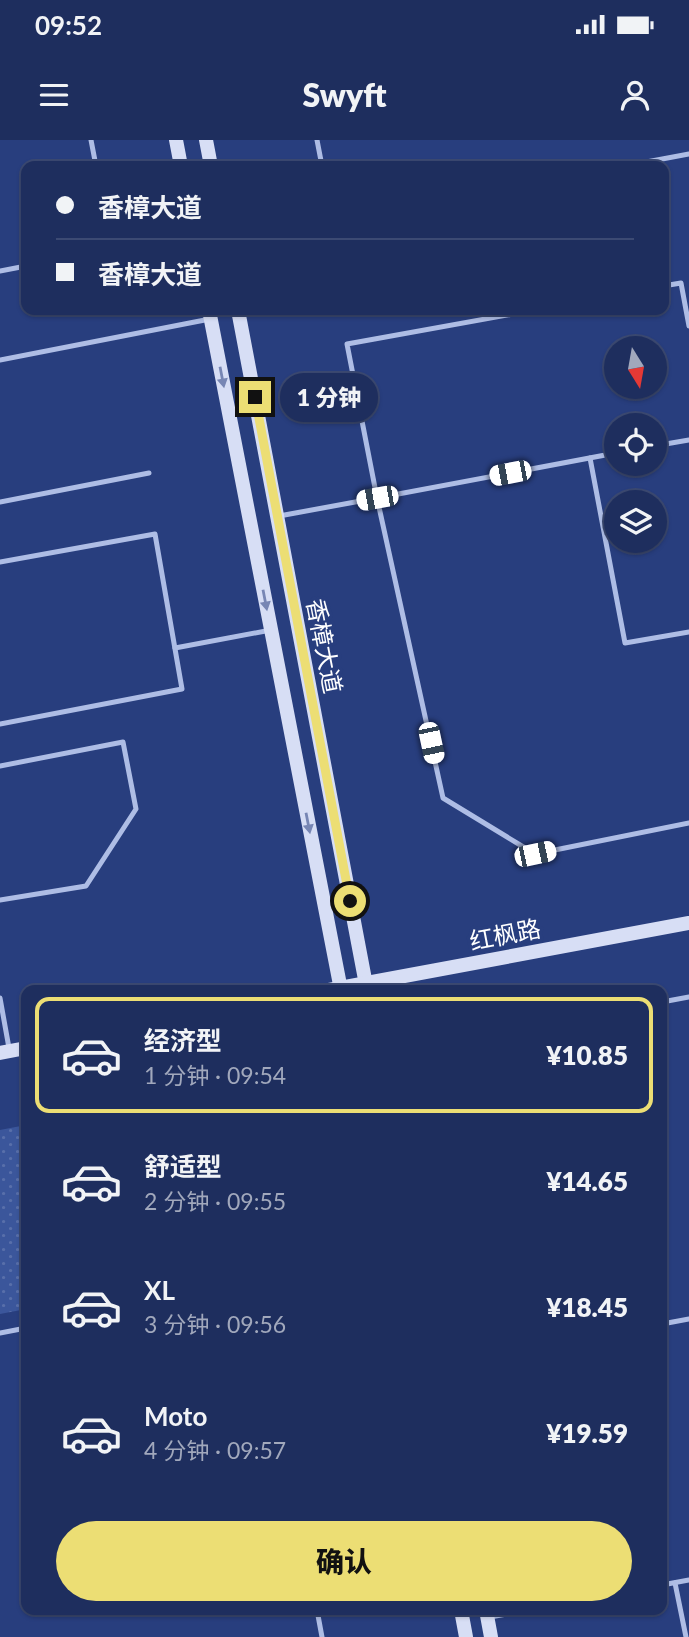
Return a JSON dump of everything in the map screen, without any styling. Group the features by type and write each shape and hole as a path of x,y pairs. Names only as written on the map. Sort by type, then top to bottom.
{"main road":[{"path":"176,140 180,161"},
{"path":"206,140 210,161"},
{"name":"香樟大道","path":"209,315 271,630 336,985"},
{"name":"香樟大道","path":"239,315 367,985"},
{"name":"红枫路","path":"377,985 689,923"},
{"path":"462,1615 466,1637"},
{"path":"486,1615 491,1637"}],"lane":[{"path":"91,140 95,161"},
{"path":"317,140 321,161"},
{"path":"652,161 689,154"},
{"path":"0,271 21,267"},
{"path":"669,285 681,283 689,326"},
{"path":"0,360 204,315"},
{"path":"507,315 347,344 377,498 443,797 535,854 689,823"},
{"path":"667,444 689,440"},
{"path":"277,516 604,455"},
{"path":"590,458 625,643 689,632"},
{"path":"0,502 149,473"},
{"path":"0,562 155,534 182,689 0,724"},
{"path":"175,648 271,630"},
{"path":"0,766 123,742 136,809 86,886 0,900"},
{"path":"667,1002 689,997"},
{"path":"0,998 5,1052"},
{"path":"667,1323 689,1319"},
{"path":"0,1333 21,1329"},
{"path":"667,1584 689,1580"},
{"path":"675,1583 686,1637"},
{"path":"318,1615 323,1637"}],"shaded area":[{"path":"21,1126 21,1310 0,1314 0,1130"}],"route":[{"path":"255,397 350,901"}]}
